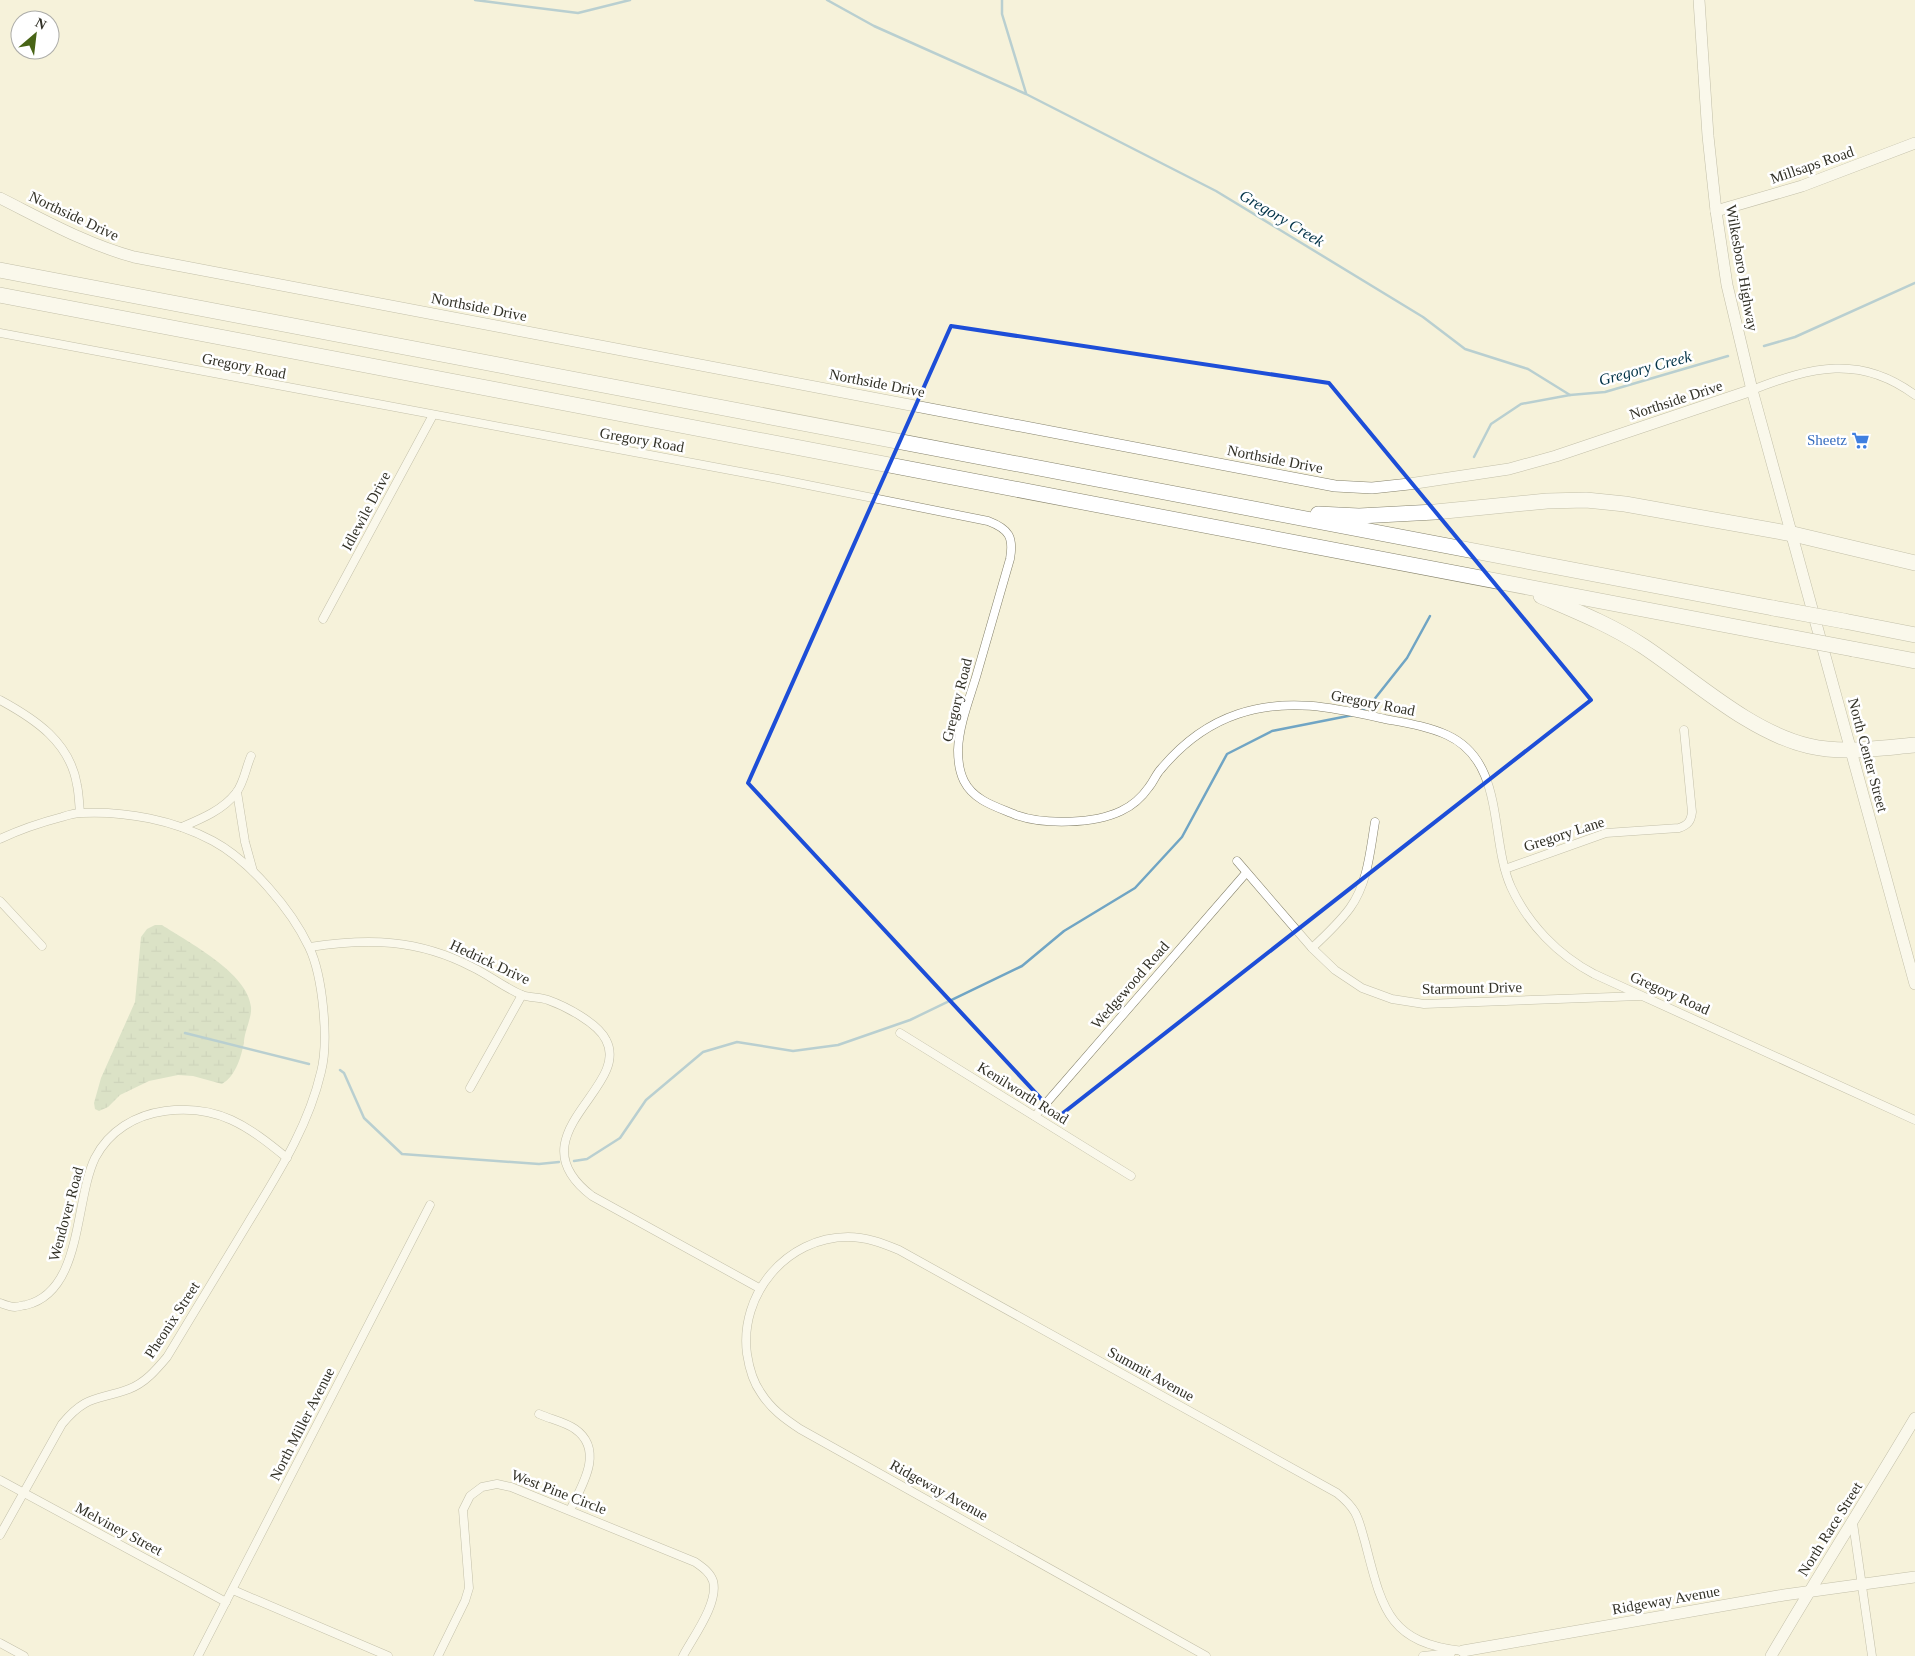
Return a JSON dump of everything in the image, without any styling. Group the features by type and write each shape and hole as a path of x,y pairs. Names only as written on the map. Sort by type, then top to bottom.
{"highway":[{"path":"0,270 1915,635"},
{"path":"0,295 1915,661"},
{"path":"1207,500 1282,512 1358,516 1435,512 1546,501 1586,500 1625,504 1793,534 1915,563"},
{"path":"1484,578 1539,595 1592,618 1642,646 1745,717 1776,735 1809,746 1851,750 1915,745"}],"street":[{"name":"Wilkesboro Highway","path":"1699,0 1708,136 1716,211 1727,285 1752,390 1793,534"},
{"name":"Millsaps Road","path":"1716,211 1802,186 1915,144"},
{"name":"Northside Drive","path":"0,198 83,240 108,250 134,257 1335,486 1372,488 1509,469 1556,456 1752,390"},
{"name":"Gregory Road","path":"0,333 433,416 778,479 988,521 998,525 1011,538 1012,548 966,709 958,748 959,766 965,782 976,796 992,805 1022,817 1055,822 1088,820 1120,812 1136,801 1149,788 1159,771 1181,747 1208,728 1237,714 1269,706 1302,704 1334,708 1426,728 1450,736 1470,752 1484,772 1492,796 1505,869 1511,886 1520,902 1555,949 1573,963 1594,974 1915,1120"},
{"path":"1752,390 1788,376 1815,370 1844,368 1864,371 1889,379 1915,395"},
{"name":"Idlewile Drive","path":"323,619 433,416"},
{"name":"North Center Street","path":"1793,534 1915,984"},
{"path":"0,700 27,716 50,733 67,756 77,784 80,812"},
{"name":"Gregory Lane","path":"1505,869 1606,833 1679,828 1686,825 1691,819 1692,812 1684,730"},
{"path":"182,827 204,818 237,792 251,756"},
{"path":"237,792 245,842 253,871"},
{"path":"0,839 29,826 80,812 121,814 162,821 182,827 215,842 253,871"},
{"path":"1312,948 1336,926 1351,907 1363,884 1375,822"},
{"name":"Starmount Drive","path":"1237,861 1312,948 1335,970 1362,988 1392,999 1424,1004 1644,996"},
{"name":"Pheonix Street","path":"0,1535 62,1424 74,1410 89,1400 130,1389 151,1376 167,1357 288,1158 308,1116 322,1070 325,1029 321,987 310,947 284,907 253,871"},
{"name":"Wedgewood Road","path":"1034,1116 1246,873"},
{"path":"0,901 42,946"},
{"name":"Hedrick Drive","path":"310,947 346,942 380,942 413,945 443,954 471,966 522,995 546,999 569,1008 590,1022 606,1040 610,1056 606,1072 573,1122 566,1137 564,1154 568,1171 578,1186 592,1196 759,1288"},
{"path":"470,1088 522,995"},
{"name":"Kenilworth Road","path":"900,1033 1131,1176"},
{"name":"Wendover Road","path":"0,1303 15,1307 35,1302 52,1291 64,1274 88,1178 96,1157 109,1138 127,1122 150,1113 181,1109 213,1112 242,1124 288,1158"},
{"name":"North Miller Avenue","path":"198,1656 430,1205"},
{"name":"Summit Avenue","path":"759,1288 775,1267 796,1251 821,1240 848,1237 874,1240 899,1250 1337,1493 1348,1502 1360,1520 1380,1594 1389,1614 1403,1631 1422,1643 1444,1649 1463,1651"},
{"name":"Ridgeway Avenue","path":"759,1288 748,1313 745,1340 749,1368 760,1392 777,1414 800,1429 1206,1656"},
{"path":"539,1414 577,1430 586,1440 591,1461 589,1470 570,1510"},
{"name":"North Race Street","path":"1772,1656 1808,1592 1853,1523 1915,1418"},
{"name":"Melviney Street","path":"0,1480 226,1602"},
{"name":"West Pine Circle","path":"438,1656 465,1602 469,1588 463,1510 470,1496 482,1487 497,1484 511,1487 570,1510 695,1562 706,1570 713,1581 714,1594 710,1607 683,1656"},
{"path":"1853,1523 1872,1656"},
{"name":"Ridgeway Avenue","path":"1423,1656 1463,1651 1808,1592 1862,1586 1915,1577"},
{"path":"233,1590 388,1656"},
{"path":"0,1643 24,1656"}],"highlighted area":[{"path":"951,326 1329,383 1591,700 1058,1117 748,783"}],"green space":[{"path":"155,925 162,925 201,949 228,971 247,994 251,1011 240,1059 235,1071 222,1084 193,1076 178,1075 149,1081 120,1095 108,1107 99,1111 95,1109 94,1103 101,1078 135,1002 141,937 147,929"}],"waterway":[{"name":"Gregory Creek","path":"475,0 578,13 630,0"},
{"name":"Gregory Creek","path":"827,0 874,26 1026,94 1216,191 1423,317 1465,349 1528,369 1570,395 1605,392 1728,356"},
{"path":"1002,0 1002,14 1026,93"},
{"name":"Gregory Creek","path":"1764,346 1795,337 1915,283"},
{"path":"1474,457 1491,424 1521,404 1570,395"},
{"path":"1360,711 1369,706 1407,658 1430,616"},
{"path":"574,1161 587,1159 620,1138 646,1100 703,1052 737,1042 793,1051 838,1045 910,1020 1022,966 1064,931 1135,888 1182,837 1227,754 1272,731 1353,715"},
{"path":"185,1033 309,1064"},
{"path":"340,1070 344,1073 364,1118 402,1154 539,1164 559,1162"}],"place":[{"name":"Sheetz","path":"1861,440"}]}
